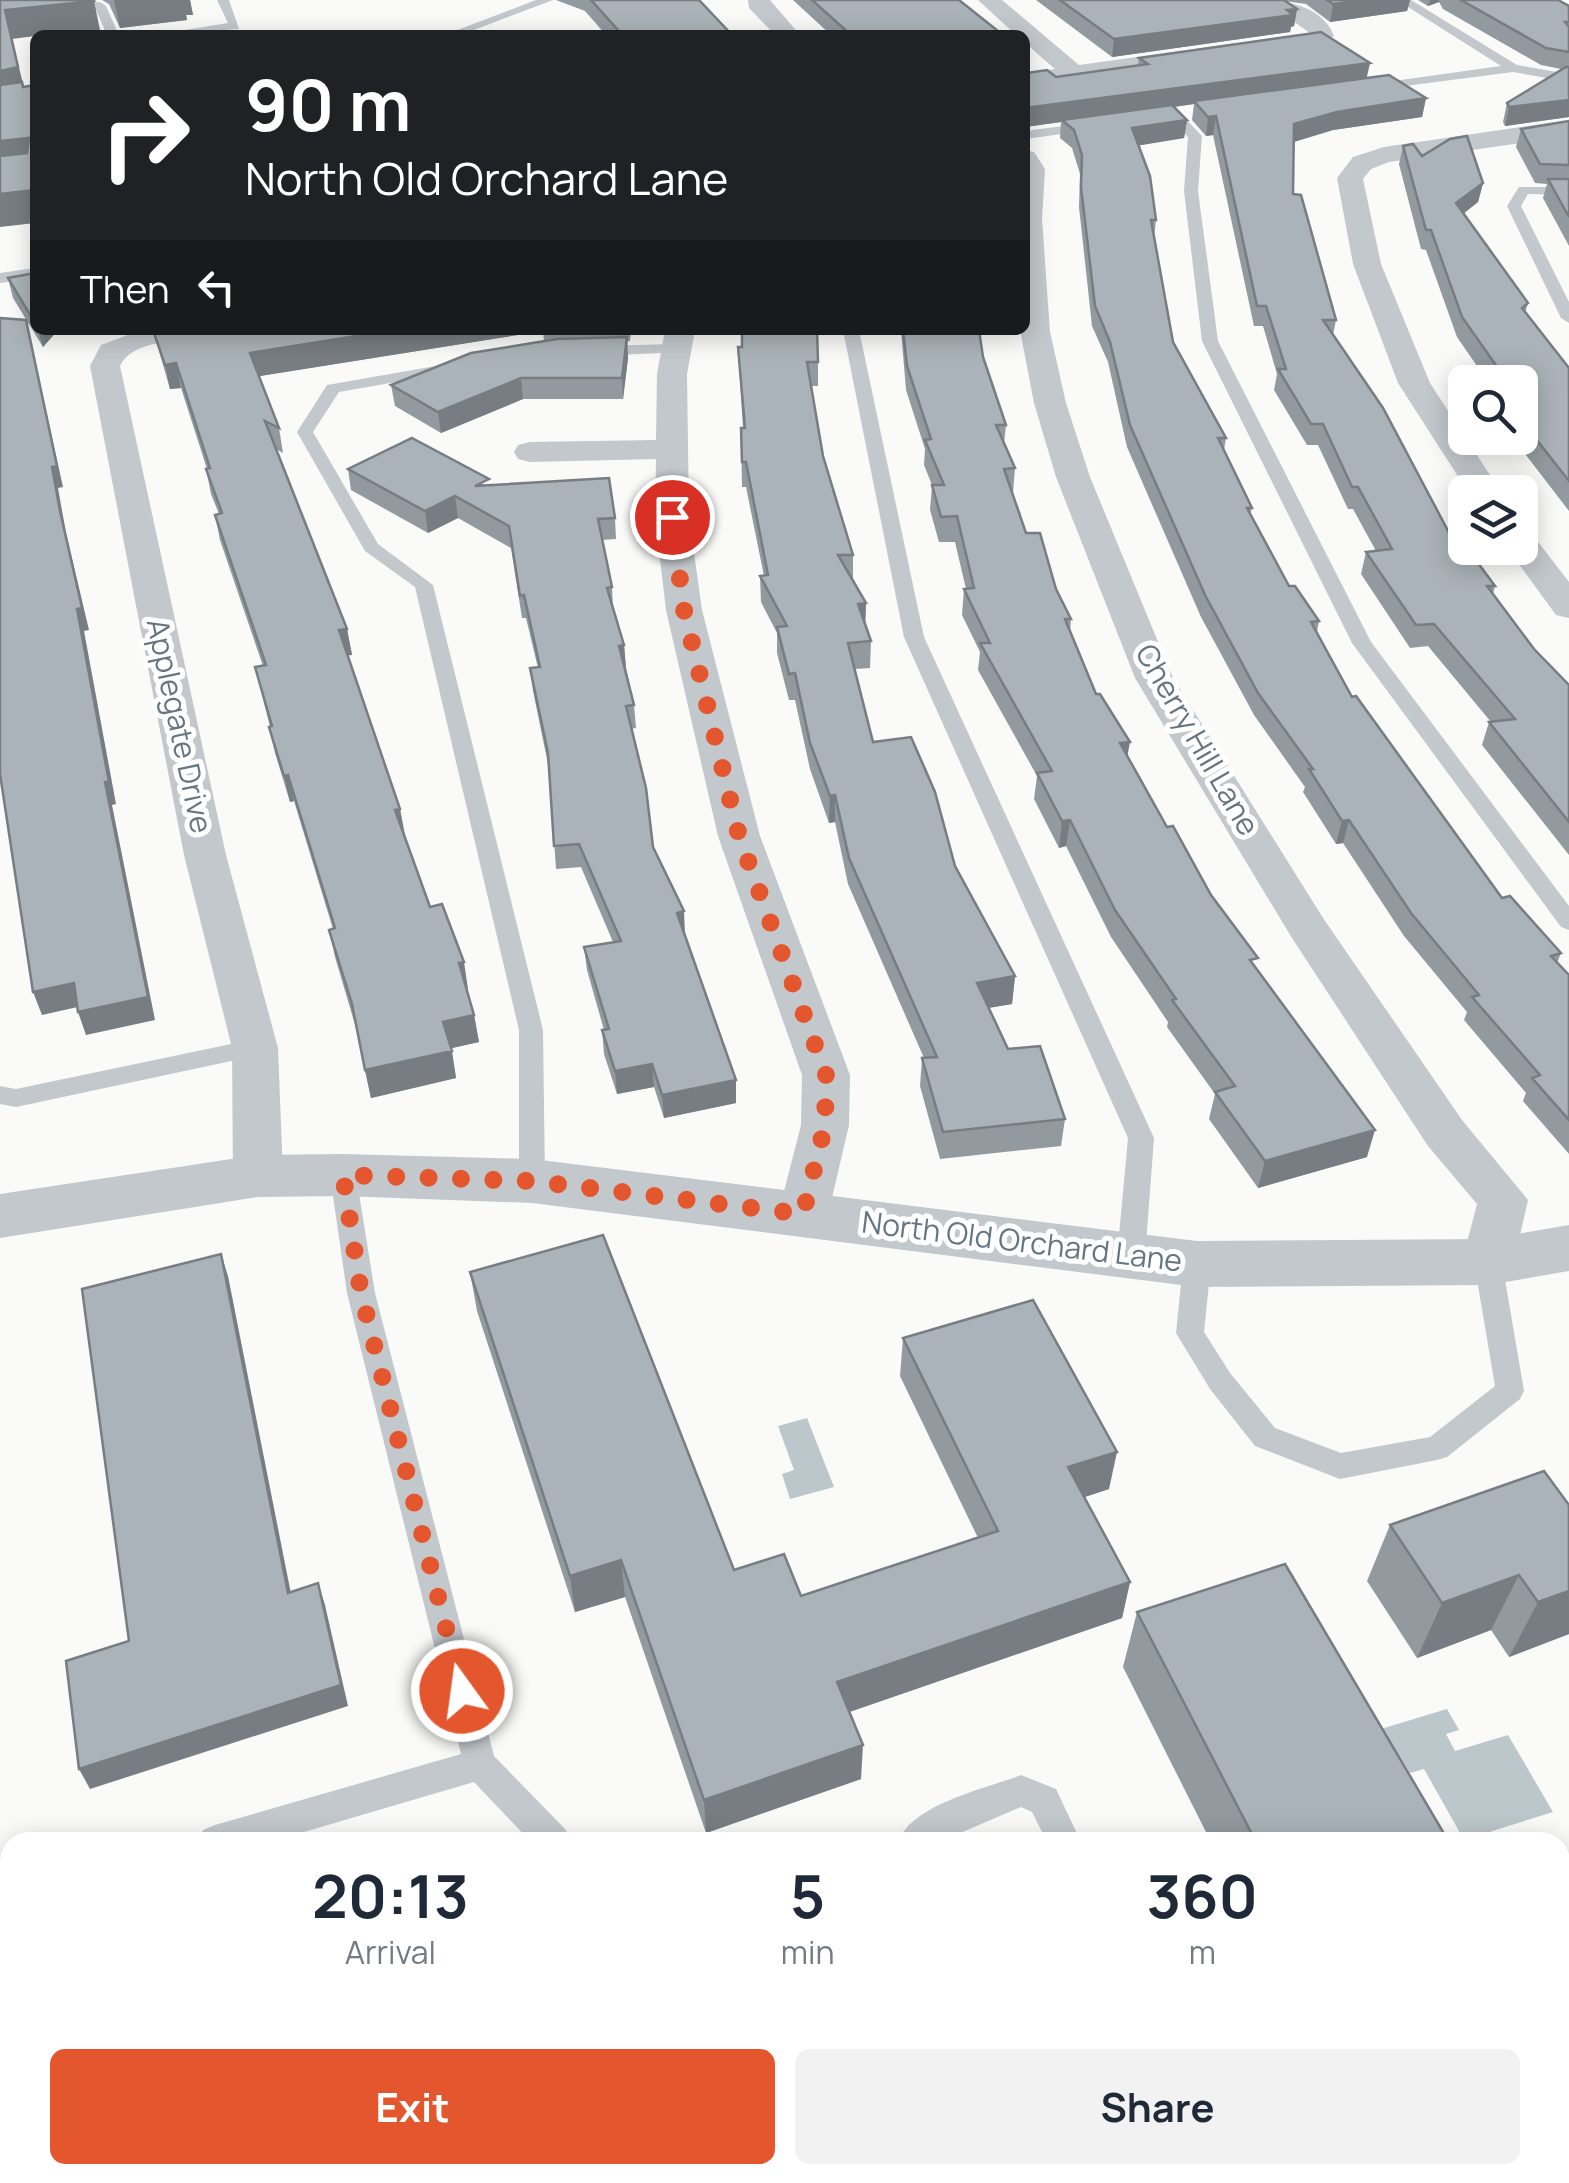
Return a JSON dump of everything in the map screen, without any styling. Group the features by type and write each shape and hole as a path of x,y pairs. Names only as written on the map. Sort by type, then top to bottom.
{"street":[{"path":"759,0 757,3 783,30"},
{"path":"989,0 1024,30"},
{"path":"1030,79 1313,41 1322,36 1318,27 1274,0"},
{"path":"1030,35 1075,74"},
{"path":"1472,475 1414,383 1367,264 1350,178 1362,163 1384,155 1569,128"},
{"name":"Cherry Hill Lane","path":"1030,269 1035,332 1050,403 1073,477 1154,678 1306,928 1445,1133 1503,1200 1488,1262"},
{"name":"Applegate Drive","path":"160,335 132,341 112,351 106,366 205,855 255,1048 258,1176"},
{"path":"678,340 672,374 672,517 684,610 734,818 826,1075 825,1125 803,1214"},
{"path":"530,452 672,450"},
{"path":"1538,564 1569,606"},
{"name":"North Old Orchard Lane","path":"0,1216 258,1176 343,1175 532,1181 1197,1264 1488,1262 1569,1248"}],"lane":[{"path":"202,30 235,26 223,0"},
{"path":"464,30 547,0"},
{"path":"1402,0 1513,68"},
{"path":"0,16 100,6 111,30"},
{"path":"1362,89 1513,68 1569,78"},
{"path":"1174,115 1195,136 1191,192 1210,341 1362,643 1569,922"},
{"path":"1030,135 1118,123"},
{"path":"1569,191 1524,190 1514,206 1569,318"},
{"path":"0,278 30,274"},
{"path":"852,335 914,637 1140,1138 1130,1256"},
{"path":"578,351 678,340"},
{"path":"483,364 333,388 306,432 371,547 424,584 531,1030 532,1181"},
{"path":"0,1095 16,1098 255,1048"},
{"path":"343,1175 361,1293 480,1764 545,1832"},
{"path":"1197,1264 1190,1333 1220,1382 1265,1436 1340,1466 1436,1448 1510,1391 1488,1262"},
{"path":"249,1832 480,1764"},
{"path":"926,1832 933,1825 1020,1792 1034,1791 1044,1798 1059,1832"}],"shaded area":[{"path":"807,1418 834,1487 790,1499 782,1474 794,1470 778,1426"},
{"path":"1447,1709 1459,1730 1446,1734 1455,1751 1508,1735 1553,1812 1489,1832 1459,1832 1424,1769 1410,1773 1399,1755 1375,1762 1361,1735"}],"building":[{"path":"0,0 94,1 5,10 18,67 0,71"},
{"path":"591,0 699,0 727,30 618,30"},
{"path":"812,0 959,0 997,30 845,30"},
{"path":"1060,0 1284,0 1297,9 1287,10 1293,15 1114,39"},
{"path":"1327,0 1366,0 1333,4"},
{"path":"1461,0 1558,0 1569,6 1569,22 1565,22 1569,27 1569,52 1546,48"},
{"path":"1321,32 1370,63 1030,107 1030,73 1047,70 1056,77 1148,64 1139,58"},
{"path":"1566,67 1569,100 1509,107 1507,103"},
{"path":"1389,75 1426,98 1337,112 1294,124 1293,194 1301,195 1336,320 1323,320 1383,408 1448,531 1448,565 1480,565 1495,586 1487,586 1534,649 1569,685 1569,822 1489,722 1515,719 1434,624 1416,625 1366,552 1392,549 1358,487 1352,487 1323,424 1311,424 1278,369 1286,369 1266,306 1257,306 1216,116 1208,117 1194,101"},
{"path":"22,82 23,87 30,86 30,191 0,194 0,156 27,153 29,138 0,141 0,85"},
{"path":"1172,105 1187,120 1132,128 1150,176 1156,220 1151,220 1173,342 1226,438 1218,438 1252,508 1247,508 1289,586 1295,586 1319,621 1311,622 1352,697 1356,696 1502,898 1510,896 1561,953 1551,956 1569,975 1569,1120 1532,1078 1540,1075 1472,997 1479,995 1411,913 1349,820 1342,821 1309,769 1313,769 1258,693 1205,595 1130,425 1110,342 1095,306 1081,187 1082,155 1074,130 1062,120"},
{"path":"1569,121 1569,165 1540,164 1521,129"},
{"path":"1467,136 1483,183 1456,203 1528,303 1522,308 1569,368 1569,481 1538,442 1538,365 1496,365 1462,317 1431,230 1426,230 1403,146 1413,144 1422,156 1450,139"},
{"path":"1548,179 1569,179 1569,217"},
{"path":"30,274 30,315 8,278"},
{"path":"0,318 26,320 57,466 52,467 82,608 77,609 109,782 105,782 148,997 78,1012 74,983 33,992 0,774"},
{"path":"155,335 363,335 250,353 279,428 265,421 347,629 339,630 400,809 395,810 430,907 442,904 464,962 459,963 474,1015 443,1022 452,1051 365,1070 352,1004 329,930 335,928 288,775 284,776 269,727 272,726 255,667 266,665 215,515 222,513 176,363 165,365"},
{"path":"742,335 817,335 818,362 807,362 823,456 853,555 838,555 866,603 858,604 871,641 848,643 873,742 911,737 935,792 955,866 1015,976 977,983 1008,1049 1040,1046 1065,1119 943,1132 922,1058 937,1057 849,858 835,795 830,796 810,743 795,673 789,674 777,627 787,626 760,576 768,575 746,462 742,462 741,428 745,428 738,347 742,347"},
{"path":"904,335 980,335 983,357 1006,425 996,425 1015,468 1004,469 1026,533 1040,533 1056,589 1071,619 1065,619 1096,694 1100,694 1130,742 1120,743 1167,827 1173,826 1211,895 1258,958 1250,960 1375,1130 1265,1161 1215,1092 1235,1086 1172,1000 1176,999 1115,910 1070,820 1062,821 1037,773 1052,771 980,643 990,643 964,589 974,588 957,516 941,517 932,485 944,485 925,440 931,439 907,366"},
{"path":"627,337 622,378 521,378 438,412 391,385 471,353 557,339"},
{"path":"412,438 489,479 475,486 609,478 615,518 598,519 612,587 607,588 624,645 619,646 634,705 626,706 646,788 653,847 684,911 677,913 736,1080 662,1095 652,1064 615,1071 602,1030 609,1029 584,947 621,941 579,844 554,846 548,753 530,668 540,667 524,595 520,596 509,526 455,496 425,511 348,469"},
{"path":"603,1235 734,1570 784,1554 801,1596 998,1531 903,1338 1033,1300 1117,1452 1068,1467 1130,1582 837,1682 863,1745 704,1800 621,1560 570,1576 470,1272"},
{"path":"221,1254 288,1593 318,1583 341,1685 79,1769 66,1661 129,1641 82,1289"},
{"path":"1544,1471 1569,1505 1569,1591 1538,1602 1519,1575 1442,1603 1390,1525"},
{"path":"1285,1564 1443,1832 1251,1832 1137,1612"}],"route":[{"path":"462,1691 361,1293 343,1175 532,1181 803,1214 825,1125 826,1075 739,836 684,610 672,517"}]}
